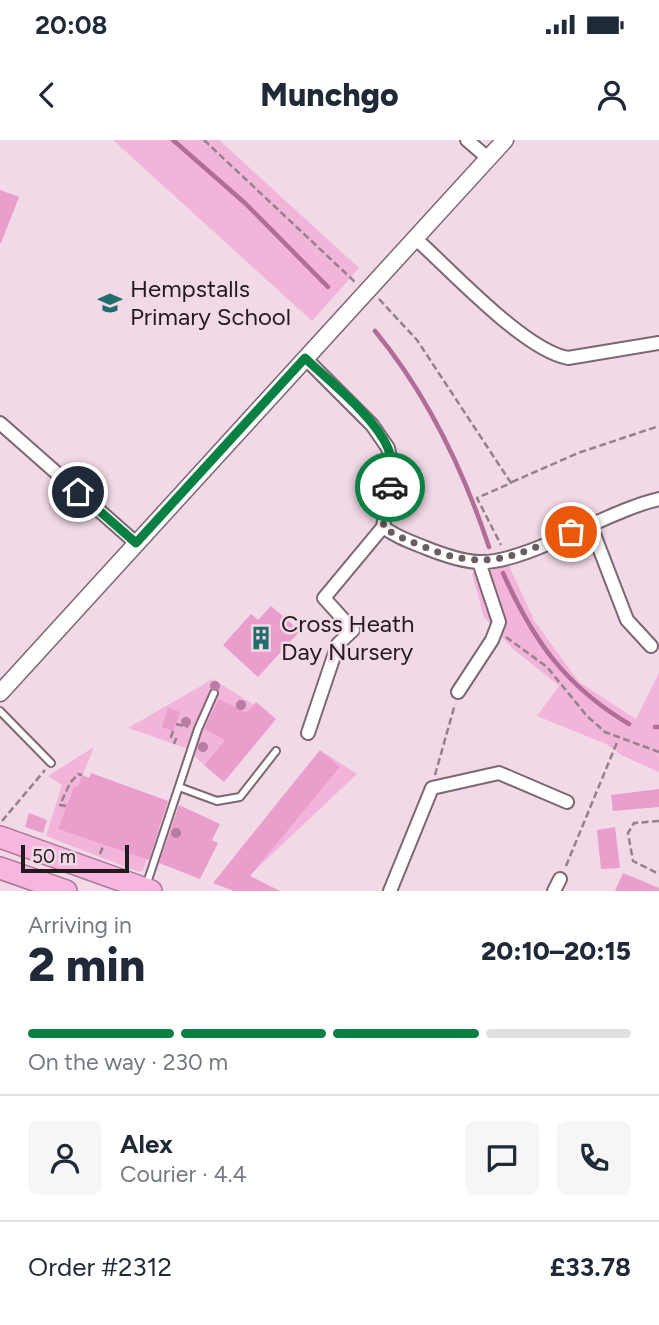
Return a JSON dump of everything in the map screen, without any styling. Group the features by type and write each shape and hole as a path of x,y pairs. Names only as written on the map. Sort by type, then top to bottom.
{"highway":[{"path":"0,837 148,890"},
{"path":"0,856 61,889"},
{"path":"0,868 61,889"}],"street":[{"path":"467,140 489,159"},
{"path":"0,693 505,140"},
{"path":"416,239 522,334 553,355 568,358 659,343"},
{"path":"305,358 372,425 388,448 392,469 383,527 324,598 353,630 338,643 308,733"},
{"path":"0,423 136,543"},
{"path":"383,527 392,534 436,552 479,562 507,557 659,499"},
{"path":"590,524 627,620 651,646"},
{"path":"458,692 492,640 499,622 479,562"},
{"path":"390,891 432,788 499,773 567,802"}],"lane":[{"path":"148,890 179,787 214,693"},
{"path":"0,711 51,762"},
{"path":"179,787 217,801 240,797 276,751"}],"path":[{"path":"204,140 369,292 417,340 511,483"},
{"path":"507,557 477,498 578,453 659,426"},
{"path":"499,622 501,633 547,667 587,716 605,732 659,752"},
{"path":"432,788 458,692"},
{"path":"173,732 171,737 176,739 174,744"},
{"path":"557,885 619,739"},
{"path":"0,824 51,762"},
{"path":"66,806 60,805 65,791 78,774 82,775"},
{"path":"659,821 634,823 628,833 633,861 659,874"},
{"path":"99,856 104,844"}],"shaded area":[{"path":"113,140 219,140 359,268 312,321"},
{"path":"509,566 535,622 579,682 636,719 659,673 659,772 623,756 606,744 537,716 559,686 512,648 484,617 472,573"},
{"path":"213,679 254,705 204,765 186,748 128,728"},
{"path":"94,747 78,787 74,786 58,829 147,859 143,870 139,872 46,836 62,785 48,776"},
{"path":"320,750 357,774 254,871 340,767"}],"building":[{"path":"0,190 19,197 1,243 0,243"},
{"name":"Cross Heath Day Nursery","path":"271,606 300,631 258,677 223,645 251,614 258,620"},
{"path":"219,699 247,713 256,702 276,719 224,782 204,765 225,740 204,729"},
{"path":"168,708 180,712 173,731 162,727"},
{"path":"320,750 340,767 250,876 280,891 234,891 213,883"},
{"path":"91,773 168,801 149,860 58,829 74,786 78,787 82,775 89,778"},
{"path":"659,789 659,807 613,811 611,795"},
{"path":"179,805 220,824 212,840 218,843 200,879 159,863"},
{"path":"29,813 47,820 43,833 25,827"},
{"path":"615,827 620,868 601,869 597,830"},
{"path":"623,873 659,888 659,891 615,891"}],"waterway":[{"path":"173,140 246,204 328,287"},
{"path":"375,331 411,380 442,433 468,489 489,547"},
{"path":"503,573 526,620 553,659 587,694 629,724"}],"way so far":[{"path":"390,487 383,527 392,534 436,552 479,562 533,549 571,532"}],"place":[{"name":"Hempstalls Primary School","path":"110,303"},
{"name":"Cross Heath Day Nursery","path":"261,638"}],"route":[{"path":"78,492 136,543 305,358 372,425 388,448 392,469 390,487"}]}
